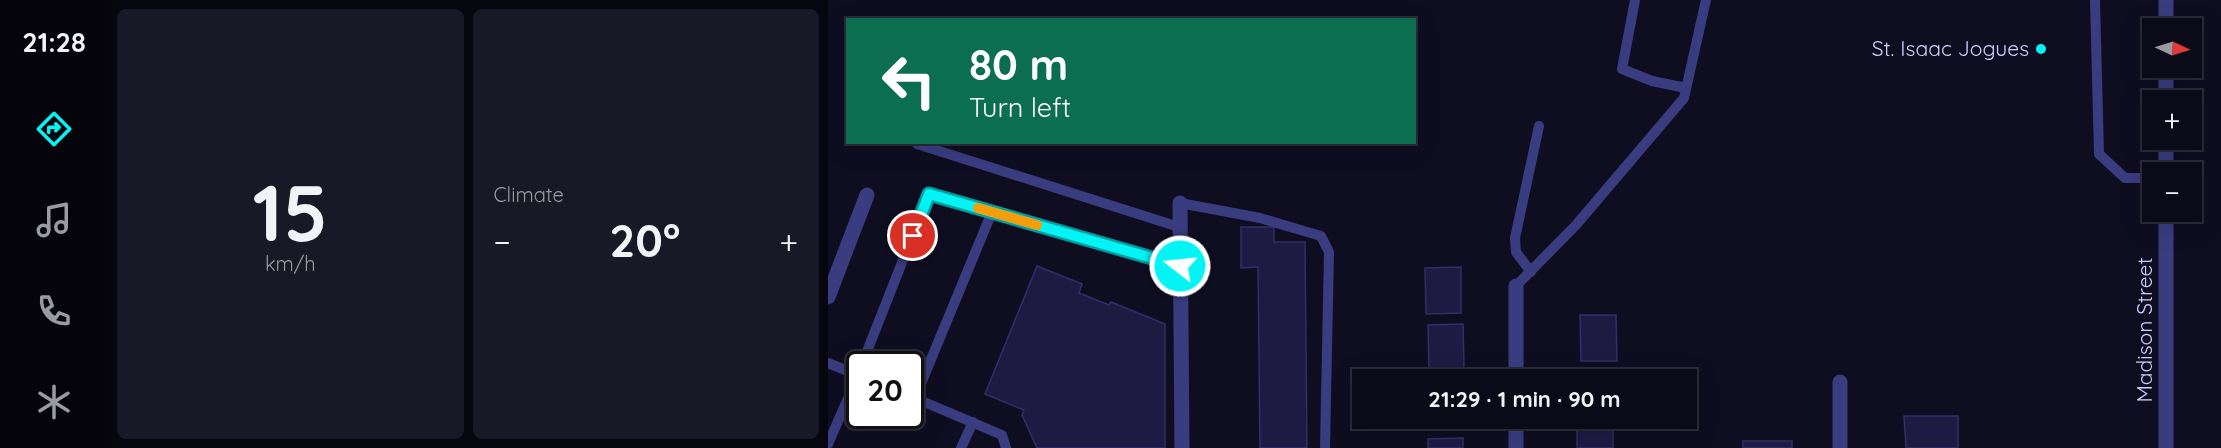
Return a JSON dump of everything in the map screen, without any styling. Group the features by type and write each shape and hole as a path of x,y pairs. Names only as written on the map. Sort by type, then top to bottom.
{"street":[{"path":"2166,0 2166,18"},
{"path":"828,297 867,195"},
{"path":"1180,203 1182,448"},
{"name":"Madison Street","path":"2166,222 2166,448"},
{"path":"1516,286 1516,369"},
{"path":"1840,382 1840,448"},
{"path":"1516,429 1516,448"}],"lane":[{"path":"1635,0 1622,69 1652,81 1686,88"},
{"path":"1516,286 1576,225 1684,98 1706,0"},
{"path":"2095,0 2099,154 2126,178 2142,178"},
{"path":"1531,272 1516,252 1515,238 1539,126"},
{"path":"917,144 1179,227"},
{"path":"868,351 929,194 1180,266"},
{"path":"1180,203 1260,218 1321,236 1327,244 1329,252 1325,448"},
{"path":"924,371 992,212"},
{"path":"828,363 846,368"},
{"path":"924,402 1002,435 1006,448"},
{"path":"828,444 846,404"},
{"path":"961,448 973,422"}],"building":[{"path":"1241,227 1274,227 1274,242 1305,242 1307,448 1260,448 1258,267 1241,268"},
{"path":"1037,266 1082,284 1079,293 1109,305 1111,302 1165,324 1165,448 1037,448 1022,415 1024,410 985,394"},
{"path":"1461,267 1461,313 1426,314 1425,268"},
{"path":"1580,315 1616,315 1617,361 1581,361"},
{"path":"1463,324 1464,369 1429,369 1428,325"},
{"path":"1904,416 1958,416 1958,448 1906,448"},
{"path":"1577,429 1613,429 1613,448 1577,448"},
{"path":"1463,438 1463,448 1428,448 1428,439"},
{"path":"1743,441 1792,441 1792,448 1743,448"}],"slow traffic":[{"path":"978,208 1037,225"}],"place":[{"name":"St. Isaac Jogues","path":"2041,49"}],"route":[{"path":"913,236 929,194 1180,266"}]}
